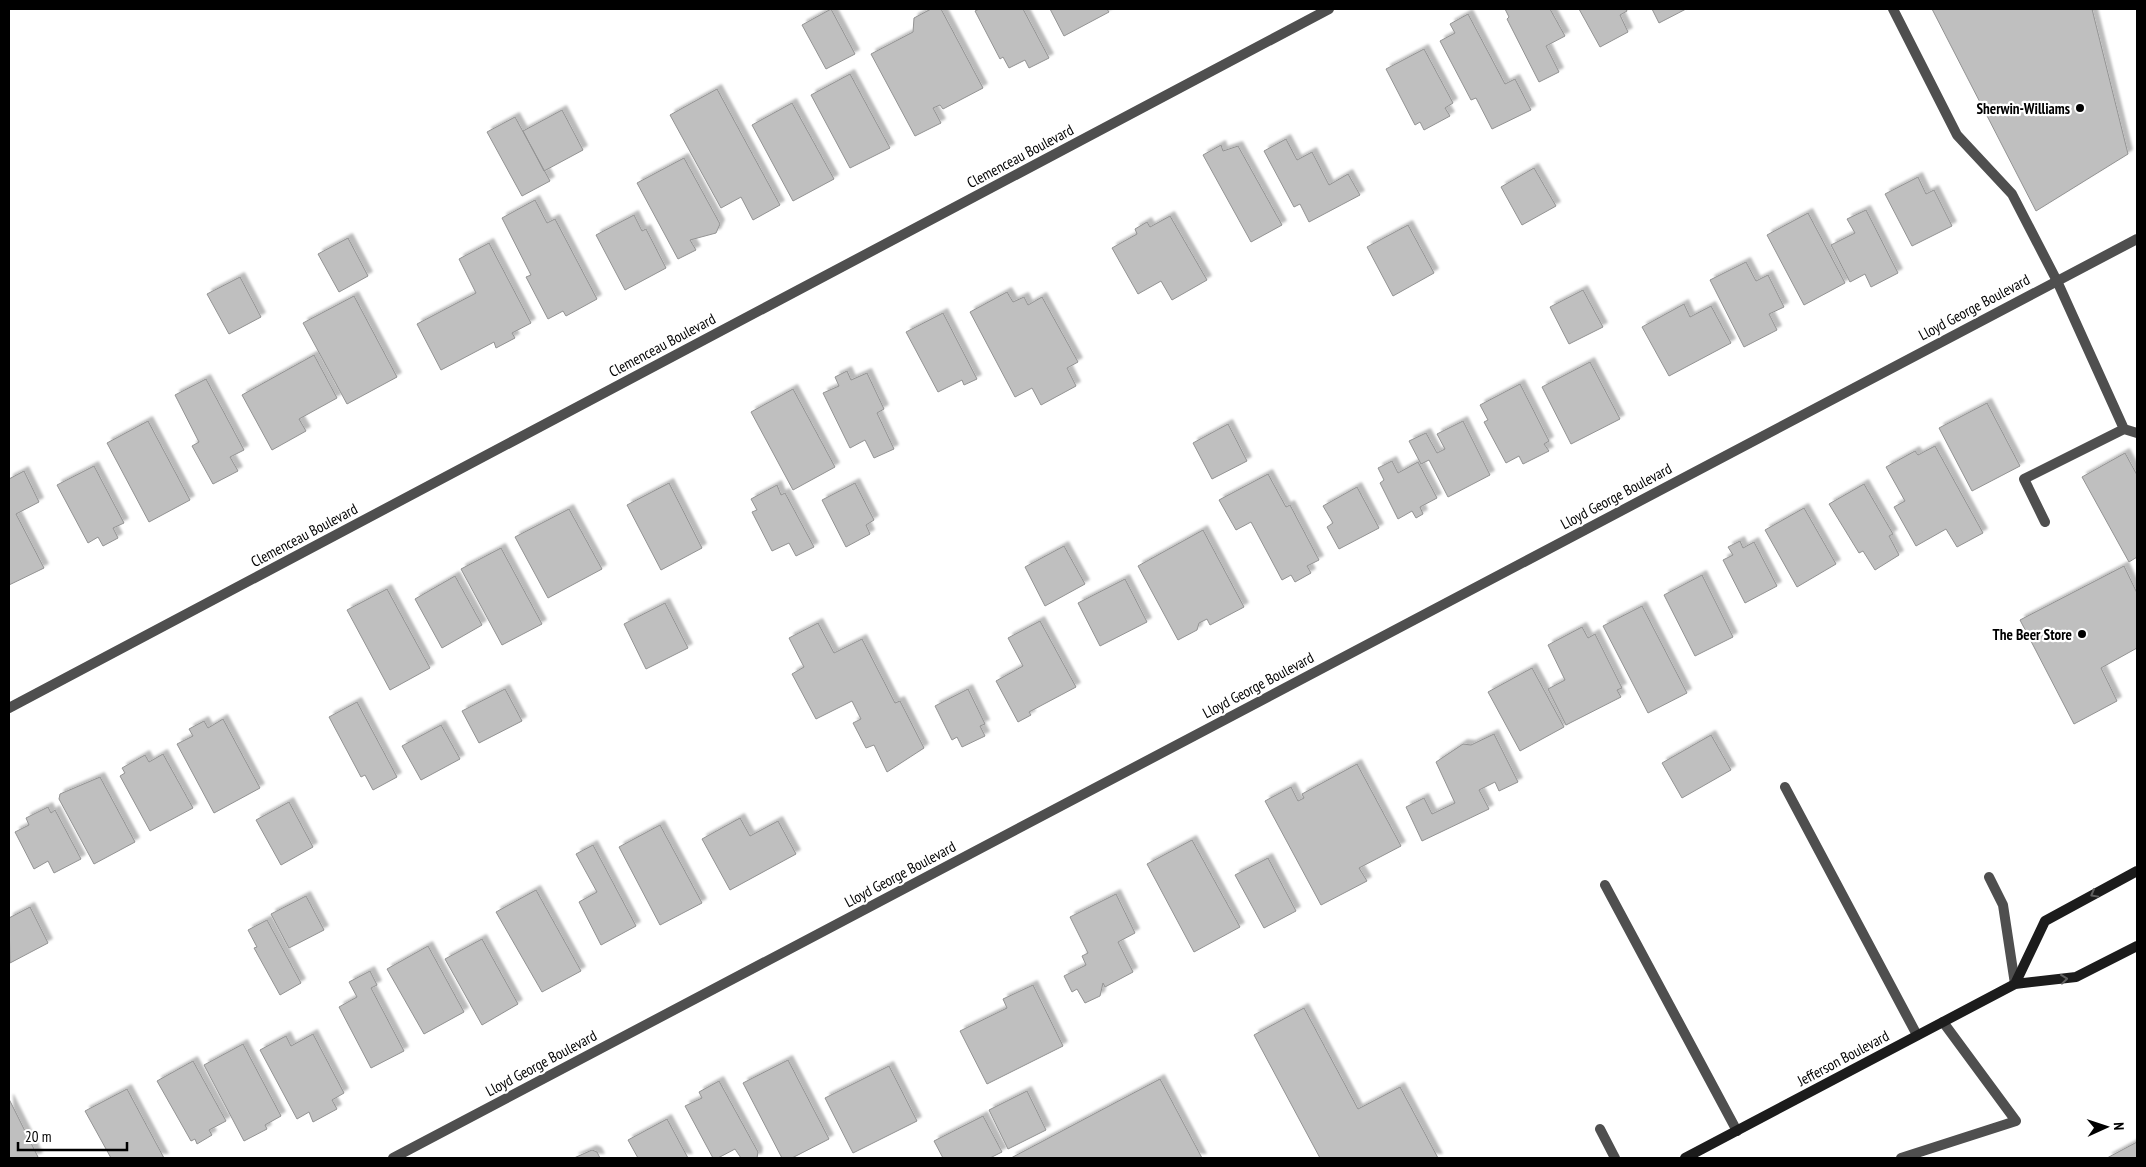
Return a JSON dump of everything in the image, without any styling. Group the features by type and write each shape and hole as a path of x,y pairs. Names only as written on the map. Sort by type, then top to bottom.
{"street":[{"name":"Clemenceau Boulevard","path":"9,708 1329,9"},
{"path":"1892,9 1957,135 2012,194 2058,281 2124,429"},
{"name":"Lloyd George Boulevard","path":"393,1158 2137,239"},
{"path":"2045,522 2024,479 2124,429 2137,433"},
{"path":"1785,787 1917,1035"},
{"path":"2015,984 2045,921 2137,871"},
{"path":"1989,877 2003,905 2015,984"},
{"path":"1605,885 1737,1131"},
{"name":"Jefferson Boulevard","path":"1685,1158 2015,984 2076,977 2137,946"},
{"path":"1901,1158 2016,1122 1943,1022"},
{"path":"1600,1129 1615,1158"}],"building":[{"path":"831,9 855,54 826,69 802,25"},
{"path":"931,9 941,9 983,88 943,109 940,105 933,108 941,123 915,136 871,54 913,32 914,18"},
{"path":"979,9 1023,9 1049,58 1029,68 1025,60 1009,68 1003,57 1000,59 975,11"},
{"path":"1050,9 1107,9 1109,12 1064,36"},
{"path":"1505,9 1550,9 1565,36 1546,46 1559,72 1539,82 1507,19 1509,17"},
{"path":"1579,9 1626,9 1627,11 1620,15 1628,32 1600,47"},
{"path":"1652,9 1686,9 1659,23"},
{"path":"1932,9 2092,9 2128,154 2036,211"},
{"path":"1468,14 1505,84 1515,79 1531,110 1492,129 1476,98 1471,100 1440,41 1455,33 1450,24"},
{"path":"1424,49 1453,103 1445,108 1450,116 1424,130 1420,122 1415,125 1386,69"},
{"path":"850,74 890,148 850,168 811,95"},
{"path":"717,89 780,205 753,220 741,197 721,208 670,115"},
{"path":"792,103 834,179 793,201 752,125"},
{"path":"562,110 583,150 544,171 523,131"},
{"path":"515,117 550,181 522,196 487,132"},
{"path":"1286,139 1297,160 1312,152 1329,185 1348,174 1360,195 1309,222 1300,204 1294,207 1264,151"},
{"path":"1221,145 1223,151 1238,146 1282,225 1251,242 1203,155"},
{"path":"684,158 720,224 716,233 690,240 696,250 678,259 637,183"},
{"path":"1534,168 1556,206 1522,225 1501,187"},
{"path":"1918,177 1926,194 1934,190 1952,226 1912,246 1885,194"},
{"path":"535,200 547,223 555,219 597,299 566,316 563,311 548,319 526,277 531,275 502,218"},
{"path":"1866,210 1898,273 1871,287 1865,274 1850,282 1831,245 1855,233 1847,219"},
{"path":"1808,213 1845,283 1804,305 1767,235"},
{"path":"634,215 642,231 646,229 666,268 625,290 596,235"},
{"path":"1170,216 1207,280 1172,300 1161,281 1138,294 1112,248 1137,234 1135,229 1147,222 1150,227"},
{"path":"1408,225 1434,273 1393,296 1367,247"},
{"path":"348,238 368,276 339,292 318,254"},
{"path":"489,243 531,323 512,333 515,338 496,348 494,342 441,370 417,324 476,293 459,259"},
{"path":"1746,262 1756,281 1768,275 1784,307 1769,314 1777,330 1744,347 1710,280"},
{"path":"240,277 261,317 229,334 207,294"},
{"path":"1583,290 1603,327 1569,344 1550,307"},
{"path":"1007,292 1013,302 1024,297 1028,305 1042,297 1078,362 1067,368 1076,386 1041,405 1032,388 1015,397 970,312"},
{"path":"354,296 397,377 347,404 303,323"},
{"path":"1684,304 1690,317 1711,306 1731,343 1669,376 1642,327"},
{"path":"943,313 977,379 964,385 962,380 938,392 906,332"},
{"path":"314,355 337,398 299,419 306,431 272,450 242,395"},
{"path":"1590,362 1620,419 1571,444 1542,387"},
{"path":"847,371 851,380 867,373 884,409 877,413 894,449 874,458 865,440 850,448 823,393 839,386 835,377"},
{"path":"206,379 244,450 230,457 238,471 213,484 192,446 199,442 175,395"},
{"path":"1520,384 1549,441 1544,444 1549,451 1523,464 1519,456 1506,463 1484,422 1488,420 1480,405"},
{"path":"793,389 835,467 793,490 751,412"},
{"path":"1987,403 2020,466 1972,491 1939,428"},
{"path":"148,421 190,500 149,522 107,443"},
{"path":"1463,421 1490,475 1448,497 1429,460 1421,464 1409,441 1426,433 1437,453 1445,449 1437,434"},
{"path":"1228,424 1247,461 1212,479 1193,443"},
{"path":"1935,446 1983,533 1957,547 1946,529 1916,546 1894,507 1905,501 1886,467 1915,451 1918,455"},
{"path":"2125,453 2137,475 2137,557 2129,562 2082,477"},
{"path":"1392,461 1398,473 1418,462 1437,498 1420,507 1423,514 1416,518 1412,511 1398,519 1380,483 1384,480 1378,468"},
{"path":"94,466 124,523 113,528 118,538 103,546 98,537 88,543 57,485"},
{"path":"24,471 39,502 16,514 44,568 9,585 9,479"},
{"path":"1268,474 1286,507 1290,505 1319,560 1307,566 1311,573 1295,582 1291,575 1282,580 1251,522 1236,530 1219,500"},
{"path":"669,483 702,548 661,570 627,505"},
{"path":"855,483 874,520 866,525 870,534 846,547 822,500"},
{"path":"1864,484 1893,534 1889,536 1899,555 1875,570 1863,551 1859,553 1829,504"},
{"path":"777,485 781,495 785,493 814,547 796,556 789,543 772,551 752,512 757,510 751,499"},
{"path":"1357,487 1379,528 1339,549 1327,527 1333,523 1323,506"},
{"path":"1804,508 1836,564 1797,587 1765,530"},
{"path":"569,509 602,569 548,598 515,537"},
{"path":"1203,530 1244,607 1210,625 1207,619 1199,623 1197,630 1178,640 1138,566"},
{"path":"1740,541 1743,548 1754,542 1777,586 1745,603 1723,560 1733,555 1728,547"},
{"path":"1064,546 1085,584 1045,606 1025,567"},
{"path":"501,548 542,624 502,645 461,569"},
{"name":"The Beer Store","path":"2124,566 2137,593 2137,648 2101,668 2117,701 2074,724 2020,620"},
{"path":"1702,575 1733,637 1695,656 1664,595"},
{"path":"455,576 482,625 442,648 415,599"},
{"path":"1125,579 1147,622 1100,646 1078,603"},
{"path":"387,589 430,668 390,690 347,610"},
{"path":"665,603 688,648 646,669 624,624"},
{"path":"1642,606 1687,693 1648,713 1603,626"},
{"path":"1040,621 1076,687 1029,712 1031,715 1018,722 996,681 1023,666 1008,638"},
{"path":"818,623 834,653 862,639 895,703 900,701 924,748 887,772 874,745 866,748 853,723 861,719 852,701 816,719 792,674 804,667 789,638"},
{"path":"1582,627 1588,638 1595,634 1622,688 1617,690 1621,697 1566,725 1548,689 1565,680 1548,645"},
{"path":"1532,668 1564,727 1520,751 1488,692"},
{"path":"505,689 522,721 479,743 462,711"},
{"path":"968,689 985,724 980,726 985,736 962,747 957,737 952,740 935,706"},
{"path":"357,702 397,777 373,790 365,775 361,777 329,717"},
{"path":"223,719 260,788 214,813 177,744 193,736 189,729 204,721 208,728"},
{"path":"441,725 460,759 421,780 402,746"},
{"path":"1494,734 1518,782 1499,791 1495,782 1479,790 1489,809 1422,841 1406,807 1424,798 1432,814 1455,803 1436,762 1463,744 1471,745"},
{"path":"1711,735 1731,770 1682,798 1662,763"},
{"path":"163,754 193,808 150,831 120,776 125,773 122,768 145,755 149,762"},
{"path":"1357,764 1401,846 1359,868 1367,881 1321,905 1265,801 1291,787 1298,801 1304,798 1302,794"},
{"path":"100,777 135,842 94,864 59,799 60,794"},
{"path":"289,802 313,847 281,865 256,820"},
{"path":"48,807 51,813 55,810 81,859 54,873 48,861 34,869 15,832 29,825 26,818"},
{"path":"740,818 750,836 778,821 796,854 730,890 702,839"},
{"path":"660,825 702,903 660,925 619,847"},
{"path":"1192,840 1240,927 1194,952 1147,864"},
{"path":"593,845 636,926 601,945 579,902 597,892 576,854"},
{"path":"1268,858 1296,911 1264,928 1235,875"},
{"path":"536,890 581,971 542,992 496,912"},
{"path":"1116,894 1135,933 1118,942 1133,972 1105,987 1103,983 1100,996 1085,1003 1077,989 1072,992 1064,976 1086,965 1082,956 1088,953 1070,917"},
{"path":"306,896 324,930 289,948 271,914"},
{"path":"30,907 48,943 10,963 9,918"},
{"path":"267,920 301,983 280,995 254,948 257,947 248,930"},
{"path":"482,939 518,1004 482,1025 445,959"},
{"path":"428,946 464,1012 424,1034 387,969"},
{"path":"370,971 377,985 371,988 404,1051 371,1068 339,1007 357,997 349,982"},
{"path":"1033,985 1063,1046 987,1084 960,1031 1007,1008 1003,999"},
{"path":"1304,1008 1358,1109 1400,1087 1438,1158 1320,1158 1254,1035"},
{"path":"313,1034 344,1093 332,1100 337,1109 313,1122 309,1112 297,1119 260,1050 286,1036 291,1046"},
{"path":"243,1044 281,1116 265,1125 267,1129 244,1141 204,1065"},
{"path":"788,1060 829,1139 792,1158 782,1158 743,1083"},
{"path":"193,1061 226,1121 209,1130 212,1135 197,1144 195,1139 191,1141 157,1081"},
{"path":"889,1066 917,1121 853,1153 825,1098"},
{"path":"1160,1079 1202,1158 1011,1158"},
{"path":"719,1081 758,1152 757,1158 741,1158 735,1149 718,1158 713,1158 685,1106 702,1098 699,1092"},
{"path":"127,1089 164,1158 111,1158 85,1111"},
{"path":"1027,1091 1046,1130 1008,1149 989,1110"},
{"path":"9,1099 38,1157 9,1158"},
{"path":"983,1116 1002,1152 990,1158 943,1158 934,1141"},
{"path":"667,1119 688,1158 638,1158 628,1140"},
{"path":"2137,1142 2137,1158 2107,1158"},
{"path":"592,1150 597,1152 600,1158 574,1158"}],"place":[{"name":"Sherwin-Williams","path":"2080,108"},
{"name":"The Beer Store","path":"2082,634"}]}
